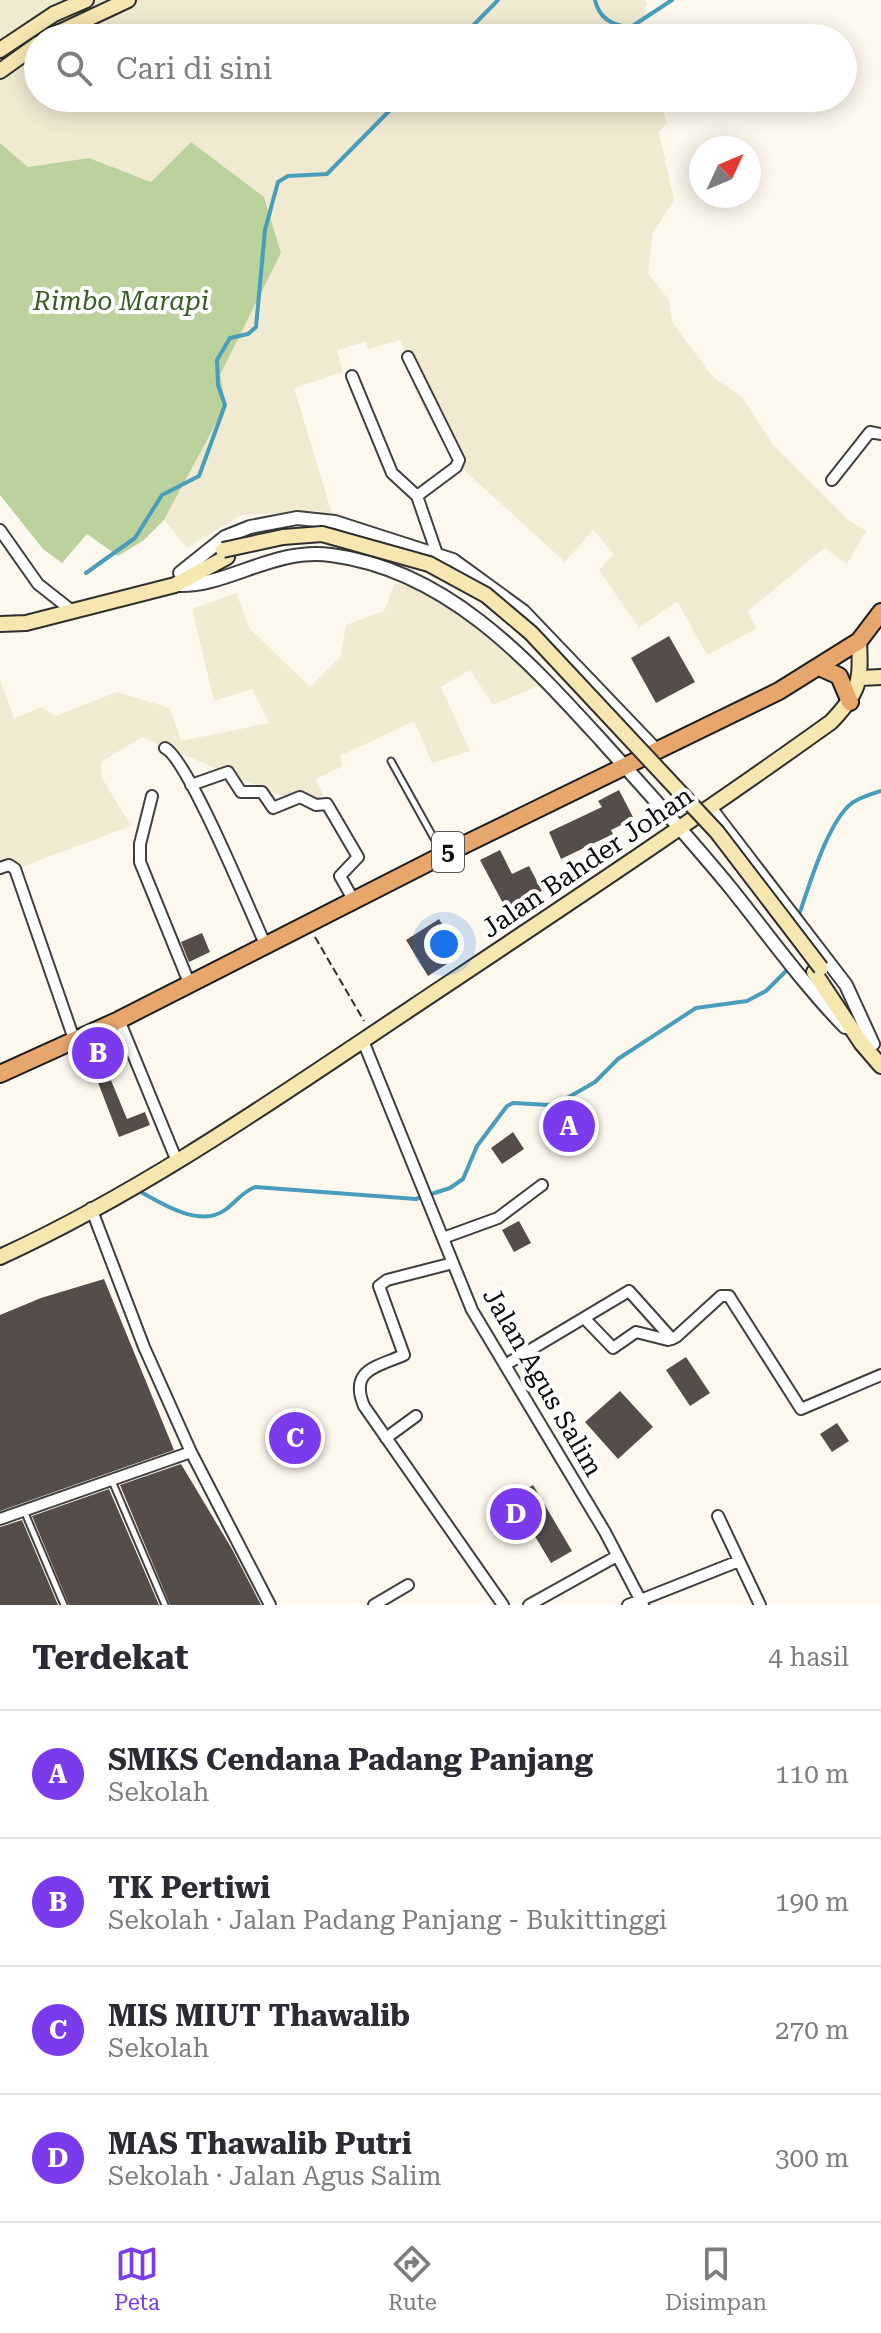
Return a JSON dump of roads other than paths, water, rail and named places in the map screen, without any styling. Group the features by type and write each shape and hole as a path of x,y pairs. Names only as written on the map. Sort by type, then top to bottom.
{"highway":[{"name":"5","path":"0,1074 119,1020 623,765 779,691 859,641 881,612"},
{"path":"819,667 839,676 850,702"}],"main road":[{"path":"39,24 86,0"},
{"path":"69,24 98,6 128,0"},
{"path":"0,50 24,34"},
{"path":"0,71 24,54"},
{"path":"0,624 26,623 159,589 225,553 283,537 322,534 429,564 486,595 531,633 728,844 881,1065"},
{"name":"Jalan Bahder Johan","path":"0,1257 45,1236 176,1159 368,1038 711,809 831,722 850,702 861,678 859,641"},
{"path":"861,678 881,677"}],"street":[{"path":"408,357 459,460 456,467 417,496"},
{"path":"352,376 392,473 417,496 437,554"},
{"path":"832,480 870,432 881,434"},
{"path":"177,579 225,537 250,527 297,518 335,522 437,554 474,572 523,611 656,750"},
{"path":"0,530 38,584 71,610"},
{"path":"177,579 199,583 292,555 315,553 353,558 402,576 474,615 520,652 682,829 833,1014 867,1044"},
{"path":"165,748 176,757 191,785 266,946"},
{"path":"191,785 228,772 241,792 262,792 273,808 303,796 313,804 327,804 358,857 340,876 354,901"},
{"path":"152,796 140,844 140,862 190,985"},
{"path":"711,809 846,985 867,1044"},
{"path":"0,868 9,865 15,869 74,1039"},
{"path":"119,1020 176,1159"},
{"name":"Jalan Agus Salim","path":"368,1038 472,1310 642,1603"},
{"path":"443,1238 498,1218 542,1185"},
{"path":"91,1208 144,1347 191,1452 270,1605"},
{"path":"453,1263 387,1280 379,1286 404,1355 368,1371 359,1379 357,1390 386,1438 503,1605"},
{"path":"505,1365 586,1320 629,1291 672,1339"},
{"path":"672,1339 721,1296 729,1296 801,1409 881,1375"},
{"path":"586,1320 613,1348 636,1332 672,1339"},
{"path":"386,1438 416,1416"},
{"path":"0,1519 25,1513 191,1452"},
{"path":"718,1516 760,1605"},
{"path":"529,1605 617,1556"},
{"path":"628,1605 642,1603 739,1561"},
{"path":"374,1605 408,1585"}],"lane":[{"path":"391,761 443,855"},
{"path":"112,1479 165,1605"},
{"path":"25,1513 64,1605"}],"waterway":[{"path":"475,24 498,0"},
{"path":"595,0 600,12 616,24"},
{"path":"636,24 672,0"},
{"path":"86,573 135,538 162,495 199,476 225,405 218,385 217,360 230,338 248,334 256,327 265,230 278,182 288,176 327,174 388,112"},
{"path":"799,915 820,855 835,824 852,803 881,791"},
{"path":"141,1192 182,1212 204,1216 225,1210 255,1187 416,1199 450,1188 463,1179 477,1146 507,1106 513,1103 550,1105 562,1101 595,1082 618,1059 696,1008 747,1001 766,991 789,968"}],"place":[{"name":"TK Pertiwi","path":"98,1053"},
{"name":"SMKS Cendana Padang Panjang","path":"569,1126"},
{"name":"MIS MIUT Thawalib","path":"295,1438"},
{"name":"MAS Thawalib Putri","path":"516,1514"}],"park label":[{"name":"Rimbo Marapi","path":"121,301"}]}
